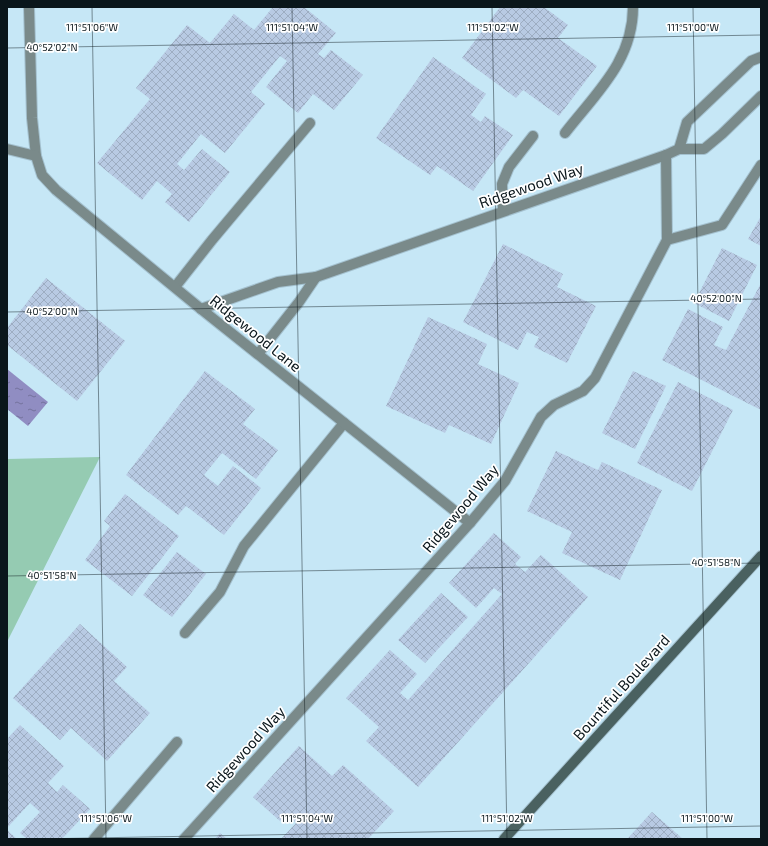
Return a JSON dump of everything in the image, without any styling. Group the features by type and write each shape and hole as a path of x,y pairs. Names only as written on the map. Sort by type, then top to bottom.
{"main road":[{"name":"Bountiful Boulevard","path":"504,839 761,556"}],"street":[{"name":"Ridgewood Lane","path":"29,7 32,118 36,156 42,175 56,190 175,288 470,523"},
{"path":"565,132 616,68 629,39 632,27 633,7"},
{"path":"679,149 687,122 751,61 761,57"},
{"name":"Ridgewood Way","path":"201,309 278,282 316,277 666,155 679,149 704,149 722,134 761,96"},
{"path":"175,288 212,240 310,123"},
{"path":"503,211 502,184 510,167 533,136"},
{"path":"7,149 36,156"},
{"name":"Ridgewood Way","path":"184,839 470,523 505,481 541,417 554,405 583,390 595,378 667,240 666,155"},
{"path":"667,240 722,225 761,165"},
{"path":"258,354 299,302 316,277"},
{"path":"185,633 220,592 244,546 344,423"},
{"path":"94,839 177,742"}],"green space":[{"path":"100,457 7,642 7,459"}],"water":[{"path":"7,369 48,402 28,426 7,409"}],"building":[{"path":"273,7 304,7 336,33 318,54 324,58 331,50 363,75 334,110 313,94 298,113 266,87 287,61 280,56 251,92 265,104 225,153 201,134 177,164 184,170 202,149 230,172 189,222 165,202 172,194 157,181 142,200 97,163 150,99 136,88 187,25 210,43 234,14 254,30"},
{"path":"500,7 544,7 568,25 558,38 597,66 559,116 523,90 516,98 462,58"},
{"path":"433,57 486,94 471,115 481,122 485,116 513,135 473,191 437,166 430,175 376,138"},
{"path":"761,216 761,246 748,239"},
{"path":"503,244 563,274 557,287 596,306 567,363 534,347 539,337 527,332 518,350 463,322"},
{"path":"722,248 757,265 729,321 694,303"},
{"path":"46,278 125,341 77,401 7,345 7,328"},
{"path":"761,283 761,410 662,360 688,309 723,327 714,345 726,350"},
{"path":"428,317 487,344 478,364 519,383 491,444 449,425 445,433 386,406"},
{"path":"205,371 255,409 243,424 278,450 256,479 222,453 204,475 218,486 233,466 261,488 224,535 186,506 178,515 126,475"},
{"path":"633,371 666,386 635,449 602,433"},
{"path":"678,382 733,410 692,491 637,463"},
{"path":"556,451 598,470 602,462 662,490 620,580 562,553 572,532 527,511"},
{"path":"125,494 179,536 132,596 85,560 110,526 104,521"},
{"path":"494,533 521,557 515,564 525,572 541,555 588,597 418,787 366,741 379,727 346,698 390,650 417,674 400,693 408,700 502,594 494,588 476,608 449,583"},
{"path":"177,552 206,574 172,617 143,595"},
{"path":"441,593 468,617 425,663 398,640"},
{"path":"80,624 127,667 114,681 150,713 107,761 71,728 60,740 13,698"},
{"path":"20,725 64,766 48,783 57,792 63,785 90,809 62,839 27,839 20,833 40,812 30,803 7,828 7,739"},
{"path":"299,746 332,776 343,765 394,811 368,839 281,839 296,823 286,814 280,821 253,797"},
{"path":"652,812 683,839 627,839"},
{"path":"7,830 17,839 7,839"},
{"path":"220,833 227,839 215,839"}]}
